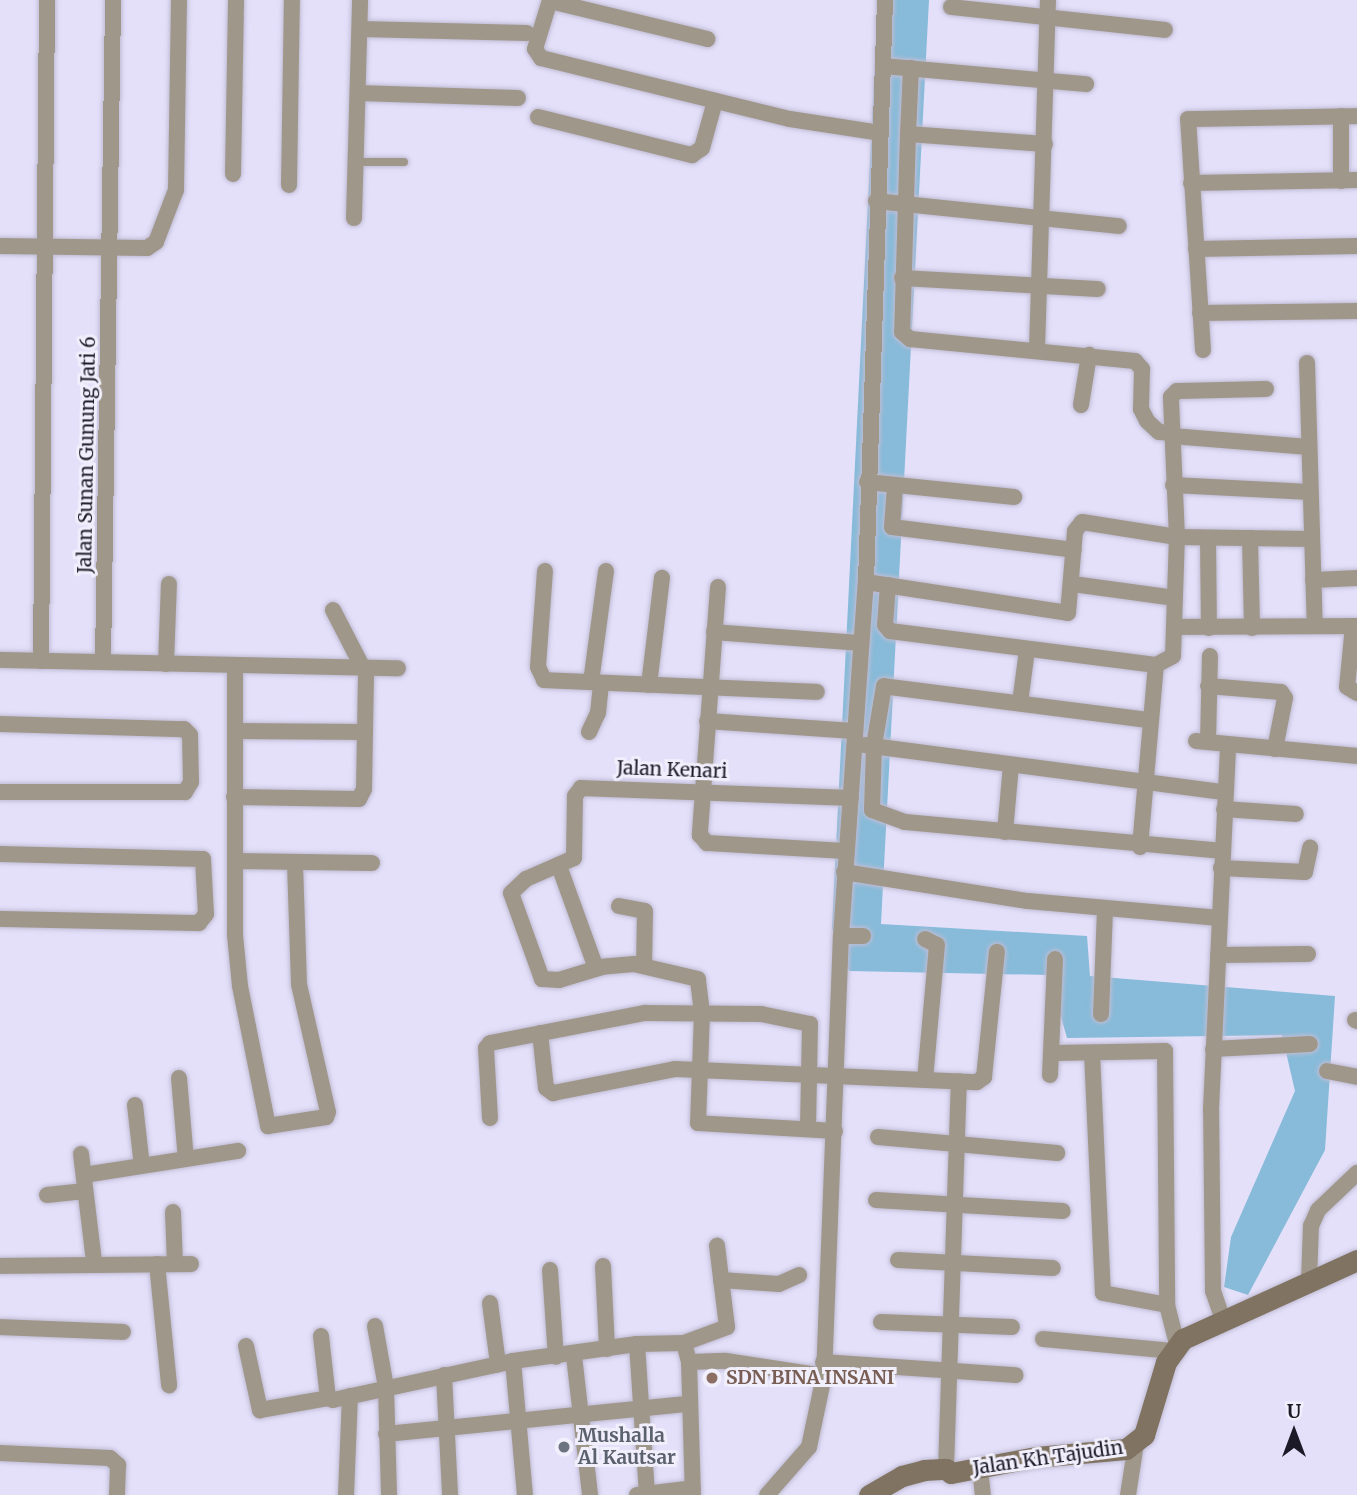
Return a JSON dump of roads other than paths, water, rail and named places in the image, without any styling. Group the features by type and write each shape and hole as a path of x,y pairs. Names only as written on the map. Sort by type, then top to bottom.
{"street":[{"path":"41,661 47,0"},
{"name":"Jalan Sunan Gunung Jati 6","path":"103,663 113,248 113,0"},
{"path":"0,246 113,248 152,245 175,196 179,0"},
{"path":"233,174 236,0"},
{"path":"289,185 292,0"},
{"path":"354,218 360,0"},
{"path":"707,39 550,0 535,49 541,58 715,101 823,126 880,134"},
{"path":"885,0 885,66 880,134 902,278 900,324 910,339 1037,349 1139,363 1141,409 1147,421 1159,432 1309,447"},
{"path":"951,7 1048,8 1165,30"},
{"path":"1037,349 1048,8"},
{"path":"360,30 527,33"},
{"path":"885,66 1086,84"},
{"path":"909,68 908,134 892,201 877,584 861,643 861,742 872,810 879,815 1005,832 1140,847 1221,851"},
{"path":"358,93 518,98"},
{"path":"538,117 692,155 702,148 715,101"},
{"path":"1191,183 1349,181 1349,116 1191,116 1187,123 1191,183 1196,249 1200,313 1203,350"},
{"path":"908,134 1045,144"},
{"path":"892,201 1119,226"},
{"path":"1196,249 1357,246"},
{"path":"902,278 1098,289"},
{"path":"1200,313 1357,311"},
{"path":"1081,405 1089,355"},
{"path":"1307,363 1315,626"},
{"path":"877,584 885,625 890,631 1156,666 1172,658 1177,537 1171,397 1177,391 1266,389"},
{"path":"882,484 1014,497"},
{"path":"882,484 892,527 1074,550"},
{"path":"1173,485 1310,492"},
{"path":"877,584 1068,613 1073,584 1075,531 1082,522 1177,537 1312,539"},
{"path":"1208,538 1209,628"},
{"path":"1250,538 1252,628"},
{"path":"545,571 539,674 544,680 817,692"},
{"path":"589,732 598,713 596,683 606,571"},
{"path":"649,685 662,578"},
{"path":"1313,580 1357,578"},
{"path":"166,664 169,584"},
{"path":"1073,584 1175,598"},
{"path":"718,587 699,825 704,842 846,851"},
{"path":"234,797 359,799 364,789 363,668 334,610"},
{"path":"1174,626 1355,626 1347,687 1357,693"},
{"path":"714,632 861,643"},
{"path":"1020,704 1027,650"},
{"path":"1210,656 1202,741 1357,756"},
{"path":"0,660 398,668"},
{"path":"235,666 234,797 240,986 268,1126 326,1117 328,1112 299,984 295,862"},
{"path":"1140,847 1148,720 1156,666"},
{"path":"766,1495 809,1447 818,1373 838,1076 852,936 853,874 846,851 851,798 861,742 884,686 1148,720"},
{"path":"1208,686 1281,692 1284,698 1275,749"},
{"path":"707,721 1143,784 1223,792"},
{"path":"0,724 184,729 190,735 191,782 185,792 0,792"},
{"path":"235,731 365,732"},
{"path":"1223,1320 1213,1291 1213,1049 1223,792 1228,744"},
{"path":"1005,832 1011,765"},
{"name":"Jalan Kenari","path":"559,866 574,858 575,796 581,788 851,798"},
{"path":"1224,809 1296,814"},
{"path":"1221,868 1305,872 1310,848"},
{"path":"0,854 203,859 206,915 199,923 0,919"},
{"path":"235,861 372,863"},
{"path":"596,968 559,866 526,879 511,893 536,970 542,979 551,981 596,968 644,966 698,979 702,1013 698,1123 835,1130"},
{"path":"853,874 1105,908 1219,918"},
{"path":"619,906 645,911 644,966"},
{"path":"1101,1014 1105,908"},
{"path":"925,1079 933,945"},
{"path":"540,1033 546,1088 551,1093 664,1069 977,1082 984,1077 997,953"},
{"path":"1217,955 1308,954"},
{"path":"1050,1074 1054,1052 1055,959"},
{"path":"490,1118 487,1045 645,1013 702,1013 807,1020 808,1128"},
{"path":"1213,1049 1310,1044"},
{"path":"1054,1052 1165,1051 1167,1306 1175,1347"},
{"path":"1092,1053 1103,1293 1167,1306"},
{"path":"1327,1071 1357,1077"},
{"path":"179,1078 186,1159"},
{"path":"946,1469 959,1081"},
{"path":"135,1105 142,1166"},
{"path":"878,1137 957,1147 1057,1153"},
{"path":"47,1195 142,1166 238,1151"},
{"path":"81,1154 94,1261"},
{"path":"1309,1280 1311,1226 1318,1210 1355,1179"},
{"path":"876,1200 1063,1211"},
{"path":"0,1266 94,1261 183,1264 173,1212"},
{"path":"246,1346 260,1410 350,1396 506,1362 574,1356 637,1344 684,1343 727,1327 717,1246"},
{"path":"898,1260 1052,1268"},
{"path":"1043,1339 1175,1347 1223,1320 1357,1260"},
{"path":"157,1264 169,1385"},
{"path":"603,1266 607,1349"},
{"path":"550,1269 556,1357"},
{"path":"722,1280 779,1284 799,1275"},
{"path":"490,1303 518,1422 524,1495"},
{"path":"880,1322 1012,1327"},
{"path":"0,1326 122,1332"},
{"path":"374,1326 386,1387 389,1495"},
{"path":"321,1336 328,1398"},
{"path":"637,1344 642,1494 693,1491 689,1362 684,1343"},
{"name":"Jalan Kh Tajudin","path":"869,1495 902,1476 946,1469 951,1473 1036,1457 1126,1450 1144,1435 1175,1347"},
{"path":"574,1356 590,1495"},
{"path":"689,1362 726,1361 818,1373 950,1372 1016,1375"},
{"path":"444,1375 444,1429 450,1495"},
{"path":"346,1495 350,1396"},
{"path":"386,1433 580,1418 689,1404"},
{"path":"1128,1495 1136,1444"},
{"path":"0,1453 110,1458 118,1465 117,1495"},
{"path":"980,1468 983,1495"}],"lane":[{"path":"355,162 404,162"}],"water":[{"path":"878,0 929,0 881,924 1087,936 1090,976 1335,996 1325,1150 1248,1295 1224,1287 1231,1237 1295,1091 1282,1035 1067,1038 1049,975 849,971 832,928"}],"place":[{"name":"SDN BINA INSANI","path":"712,1378"},
{"name":"Mushalla Al Kautsar","path":"564,1447"}]}
